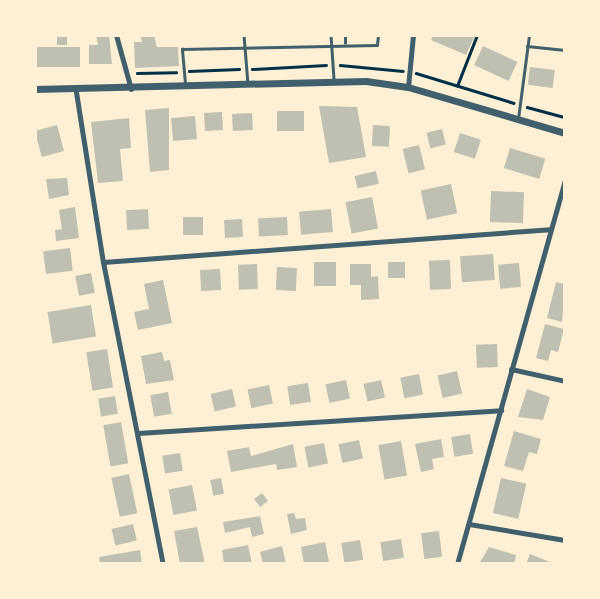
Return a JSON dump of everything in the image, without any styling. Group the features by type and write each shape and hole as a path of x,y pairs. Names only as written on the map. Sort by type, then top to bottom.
{"street":[{"path":"116,35 131,89"},
{"path":"408,87 414,35"},
{"path":"35,89 76,92 334,79 408,87 565,133"},
{"path":"76,92 103,262 163,564"},
{"path":"457,564 565,180"},
{"path":"103,262 550,229"},
{"path":"511,369 565,381"},
{"path":"138,433 501,410"},
{"path":"469,524 565,540"}],"lane":[{"path":"244,35 248,84"},
{"path":"331,35 334,79"},
{"path":"345,35 345,43"},
{"path":"186,87 182,49 345,43 377,45 378,35"},
{"path":"518,119 528,35"},
{"path":"527,46 565,50"}],"path":[{"path":"457,86 477,35"}],"building":[{"path":"57,35 67,35 67,45 57,45"},
{"path":"96,35 109,35 112,64 89,64 89,45 98,45"},
{"path":"140,35 154,35 157,47 178,47 179,66 135,68 134,42 142,42"},
{"path":"433,35 475,35 466,55 431,40"},
{"path":"483,46 517,62 509,81 474,65"},
{"path":"37,47 80,47 80,67 37,67"},
{"path":"530,67 555,70 553,88 528,85"},
{"path":"319,106 357,107 366,157 329,163"},
{"path":"169,108 169,170 150,172 145,110"},
{"path":"277,111 304,111 304,131 277,131"},
{"path":"222,112 223,130 205,131 204,113"},
{"path":"252,113 253,130 233,131 232,114"},
{"path":"195,116 197,139 173,141 171,118"},
{"path":"129,118 131,148 120,149 123,181 98,183 91,122"},
{"path":"57,125 64,151 42,157 35,131"},
{"path":"373,125 390,126 389,147 372,146"},
{"path":"442,129 446,145 430,148 426,133"},
{"path":"460,133 481,140 475,159 454,152"},
{"path":"419,145 425,169 409,173 403,149"},
{"path":"510,148 545,159 539,179 504,168"},
{"path":"376,171 379,184 357,189 355,176"},
{"path":"67,178 69,195 49,199 46,179"},
{"path":"451,184 457,213 427,220 421,190"},
{"path":"491,191 524,192 523,223 490,222"},
{"path":"372,197 378,228 352,234 345,202"},
{"path":"75,207 79,238 56,241 55,230 62,229 59,210"},
{"path":"148,209 149,229 127,230 126,210"},
{"path":"331,209 333,232 301,235 299,212"},
{"path":"183,217 203,217 203,235 183,235"},
{"path":"287,217 288,235 259,236 258,219"},
{"path":"242,219 243,237 225,238 224,220"},
{"path":"70,248 73,271 46,274 43,251"},
{"path":"493,254 495,280 462,282 460,256"},
{"path":"450,260 451,289 430,290 429,261"},
{"path":"314,262 336,262 336,286 314,286"},
{"path":"388,262 405,262 405,278 388,278"},
{"path":"519,263 521,287 500,289 498,265"},
{"path":"257,264 258,289 239,290 238,265"},
{"path":"350,264 371,264 371,277 378,276 379,299 361,300 361,285 350,285"},
{"path":"277,267 297,268 296,291 276,290"},
{"path":"220,269 221,290 201,291 200,270"},
{"path":"91,273 95,293 79,296 75,276"},
{"path":"163,280 172,323 138,330 134,312 149,309 144,284"},
{"path":"556,282 565,284 562,322 547,318"},
{"path":"91,305 96,337 53,343 48,312"},
{"path":"545,324 564,329 558,352 551,350 548,361 536,358"},
{"path":"497,344 498,367 477,368 476,345"},
{"path":"107,349 113,388 92,391 86,352"},
{"path":"162,352 164,361 170,360 174,380 146,384 141,356"},
{"path":"457,371 462,393 443,398 438,375"},
{"path":"419,374 423,395 404,398 400,378"},
{"path":"346,380 350,399 329,403 325,384"},
{"path":"381,380 385,398 368,402 363,384"},
{"path":"308,383 311,402 290,405 287,386"},
{"path":"269,385 273,404 251,408 247,390"},
{"path":"232,389 236,407 215,411 211,394"},
{"path":"527,389 550,397 543,420 518,417"},
{"path":"168,392 172,414 154,417 150,395"},
{"path":"115,396 118,414 101,416 98,399"},
{"path":"121,422 128,463 111,466 103,425"},
{"path":"514,431 541,439 537,454 529,452 523,471 504,466"},
{"path":"470,434 473,454 454,457 451,437"},
{"path":"441,439 444,457 432,459 434,469 421,472 415,444"},
{"path":"359,440 363,459 342,463 338,444"},
{"path":"401,441 407,475 384,479 378,445"},
{"path":"324,443 328,464 308,467 304,447"},
{"path":"293,444 297,467 277,470 276,464 231,472 227,451 249,447 251,456"},
{"path":"180,453 183,471 165,474 162,456"},
{"path":"129,474 137,513 120,517 111,478"},
{"path":"221,478 224,494 213,496 210,480"},
{"path":"501,478 526,484 518,519 493,513"},
{"path":"192,485 197,511 173,515 168,490"},
{"path":"262,493 268,501 260,507 254,499"},
{"path":"294,513 296,519 305,518 307,530 291,534 287,514"},
{"path":"260,516 264,534 252,537 250,527 225,533 223,522"},
{"path":"133,524 137,541 115,546 112,529"},
{"path":"197,527 205,564 180,564 174,531"},
{"path":"439,531 442,557 424,559 421,533"},
{"path":"401,539 404,558 383,561 380,542"},
{"path":"360,540 363,560 344,563 341,543"},
{"path":"325,542 329,562 304,564 301,547"},
{"path":"248,545 252,564 224,564 222,550"},
{"path":"282,546 286,564 263,564 260,552"},
{"path":"489,547 516,555 514,564 479,564"},
{"path":"140,550 142,564 100,564 99,557"},
{"path":"530,554 555,564 526,564"}]}
